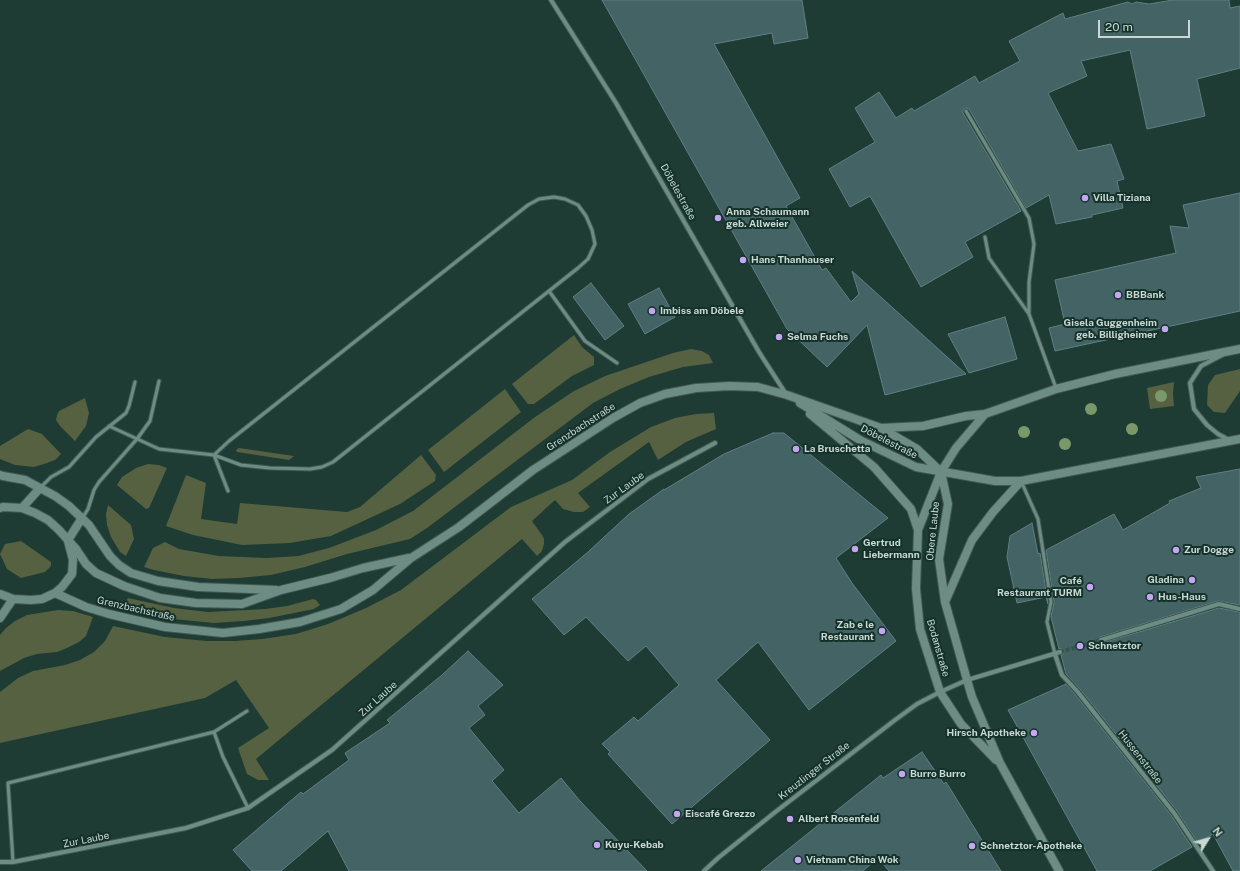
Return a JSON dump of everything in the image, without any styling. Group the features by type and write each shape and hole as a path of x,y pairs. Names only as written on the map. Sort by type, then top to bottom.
{"main road":[{"path":"985,414 1056,389 1115,374 1240,349"},
{"name":"Grenzbachstraße","path":"55,593 86,607 165,627 223,633 300,622 341,609 373,590 411,558 459,527 533,470 613,418 640,403 665,394 696,388 729,386 758,387 787,395"},
{"name":"Döbelestraße","path":"787,395 881,428 917,448 941,472"},
{"name":"Döbelestraße","path":"787,395 860,440 898,460 916,468 941,472"},
{"name":"Döbelestraße","path":"787,395 874,467 911,509 918,530"},
{"name":"Döbelestraße","path":"881,428 923,426 966,416 985,414"},
{"name":"Bodanstraße","path":"985,414 956,448 941,472 918,530 916,589 920,629 940,692 961,724 1000,763"},
{"path":"941,472 995,481 1021,481 1240,439"},
{"name":"Obere Laube","path":"941,472 948,504 939,559 945,602 967,680"},
{"name":"Grenzbachstraße","path":"0,475 25,480 55,496 69,506 89,525 110,556 119,565 131,573 158,581 198,587 281,590"},
{"path":"945,602 972,540 993,512 1021,481"},
{"path":"0,508 22,508 40,488"},
{"name":"Grenzbachstraße","path":"22,508 48,520 59,530 86,564 96,573 124,586 160,598 196,604 242,604 281,590 363,568 411,558"},
{"path":"0,594 13,599 42,599 55,593 62,587 72,574 73,560 68,540 82,518"},
{"path":"0,618 13,599"},
{"name":"Bodanstraße","path":"967,680 972,696 1000,763 1059,871"}],"street":[{"name":"Döbelestraße","path":"550,0 616,103 759,352 787,395"},
{"path":"1230,351 1201,366 1190,383 1194,409 1207,425 1218,434 1231,441"},
{"name":"Zur Laube","path":"0,862 13,862 186,828 248,808 332,750 565,542 648,479 715,443"},
{"path":"1101,640 1219,604 1240,608"},
{"path":"940,692 967,680 1060,652"},
{"name":"Hussenstraße","path":"1055,654 1062,675 1077,690 1174,813 1213,871"},
{"name":"Kreuzlinger Straße","path":"704,871 774,813 895,720 917,704 940,692"}],"lane":[{"path":"966,111 1029,218 1034,244 1030,282 1029,314"},
{"path":"110,426 158,449 214,455 241,465 270,468 310,469 322,467 333,462 588,259 595,244 592,230 586,216 578,205 565,199 554,197 539,199 528,206 229,441 214,455"},
{"path":"985,237 989,258 1029,314 1056,389"},
{"path":"549,291 585,341 618,363"},
{"path":"40,488 51,477 68,467 96,437 126,413 134,382"},
{"path":"82,518 88,509 96,486 137,439 150,421 159,382"},
{"path":"214,455 228,491"},
{"path":"1021,481 1038,519 1051,602 1047,622 1055,654"},
{"path":"13,862 8,783 214,732 247,711"},
{"path":"214,732 223,757 248,808"}],"green space":[{"path":"574,335 582,347 594,357 594,365 572,376 534,404 528,404 512,384"},
{"path":"691,349 702,351 709,355 713,363 683,367 649,377 620,389 593,403 427,528 410,539 347,554 305,567 271,575 212,579 184,576 144,567 153,548 165,542 179,549 219,556 267,558 298,556 329,548 376,530 413,511 535,417 574,391 605,376 673,353"},
{"path":"1240,369 1240,391 1225,413 1214,412 1207,405 1208,385 1215,375"},
{"path":"1174,382 1174,406 1150,409 1147,388"},
{"path":"505,389 521,412 444,472 428,450"},
{"path":"85,398 89,413 86,426 75,441 60,426 56,420 57,415 59,411"},
{"path":"714,413 716,429 686,442 658,460 649,442 578,493 590,507 583,512 574,512 563,509 555,500 532,521 544,539 542,551 537,556 522,539 256,759 269,780 258,780 247,774 238,748 269,728 236,680 205,698 0,743 0,692 18,678 33,671 65,665 80,660 94,652 105,641 113,626 165,637 207,641 235,641 296,634 328,624 366,608 401,590 511,507 572,480 610,452 651,427 675,418 696,414"},
{"path":"28,429 42,434 61,454 55,460 34,467 15,465 0,459 0,446"},
{"path":"239,448 294,456 289,460 237,452 236,450"},
{"path":"421,455 436,475 435,481 400,504 331,536 290,543 242,545 193,535 166,526 186,475 206,483 201,519 237,524 240,503 347,512 360,507"},
{"path":"148,464 159,465 167,468 149,508 146,509 117,485 122,477 136,468"},
{"path":"108,505 131,525 134,539 126,556 120,552 111,537 107,525 106,514"},
{"path":"21,541 51,562 51,566 45,572 21,578 7,569 0,554 5,544"},
{"path":"128,598 174,608 208,612 265,609 287,606 313,599 320,605 314,609 269,618 214,623 157,617 123,607"},
{"path":"58,610 73,611 93,617 86,636 79,642 67,648 57,652 37,654 24,658 0,671 0,635 6,628 15,621 27,615"}],"building":[{"path":"602,0 802,0 808,38 774,44 772,33 714,44 800,198 786,206 822,270 826,268 851,302 859,294 852,271 966,374 885,395 867,325 827,367 787,329"},
{"path":"1173,0 1229,0 1230,8 1240,6 1240,68 1197,79 1205,116 1147,129 1130,50 1081,61 1087,76 1048,93 1078,151 1111,144 1124,179 1117,181 1123,208 1092,215 1092,217 1056,224 1049,195 1026,208 969,109 965,108 963,113 1021,211 965,242 973,257 921,287 870,196 850,207 829,169 875,142 855,108 879,92 896,118 912,108 914,111 975,76 979,83 1020,61 1009,41 1063,13 1065,19 1128,2 1132,4 1136,2 1149,4"},
{"path":"1240,193 1240,311 1055,351 1049,328 1065,324 1055,280 1176,253 1170,226 1189,228 1183,205"},
{"path":"591,283 624,326 605,340 573,297"},
{"name":"Imbiss am Döbele","path":"659,288 675,317 645,334 628,304"},
{"path":"1005,317 1017,359 969,373 948,334"},
{"path":"773,433 784,433 888,518 836,558 852,583 896,641 809,710 758,642 716,680 770,740 672,824 608,754 610,752 602,744 634,717 638,721 679,685 646,646 628,661 586,617 564,635 532,599 588,552 629,514 664,489 724,454"},
{"path":"1240,469 1240,605 1218,601 1100,637 1098,640 1099,643 1102,643 1219,608 1240,612 1240,871 1233,871 1213,834 1198,843 1177,811 1080,689 1066,674 1061,655 1063,654 1063,651 1062,649 1059,649 1051,617 1054,602 1046,550 1114,514 1123,530 1170,503 1169,501 1201,488 1196,477"},
{"path":"1032,523 1038,554 1040,553 1048,604 1046,597 1017,603 1007,557 1010,536"},
{"path":"468,651 503,685 478,706 485,715 469,728 504,770 492,781 519,813 561,778 580,801 647,871 349,871 328,831 281,871 252,871 233,850 301,792 303,794 349,760 345,753 390,723 387,720 442,675"},
{"path":"1066,684 1171,815 1192,847 1150,871 1097,871 1008,710"},
{"path":"922,752 944,784 946,782 1001,871 889,871 878,858 863,871 761,871 881,775 883,778"}],"tunnel":[{"path":"1060,652 1101,640"}],"place":[{"name":"Villa Tiziana","path":"1085,198"},
{"name":"Anna Schaumann geb. Allweier","path":"718,218"},
{"name":"Hans Thanhauser","path":"743,260"},
{"name":"BBBank","path":"1118,295"},
{"name":"Imbiss am Döbele","path":"652,311"},
{"name":"Gisela Guggenheim geb. Billigheimer","path":"1165,329"},
{"name":"Selma Fuchs","path":"779,337"},
{"name":"La Bruschetta","path":"796,449"},
{"name":"Gertrud Liebermann","path":"855,549"},
{"name":"Zur Dogge","path":"1176,550"},
{"name":"Gladina","path":"1192,580"},
{"name":"Café Restaurant TURM","path":"1090,587"},
{"name":"Hus-Haus","path":"1150,597"},
{"name":"Zab e le Restaurant","path":"882,631"},
{"name":"Schnetztor","path":"1080,646"},
{"name":"Hirsch Apotheke","path":"1034,733"},
{"name":"Burro Burro","path":"902,774"},
{"name":"Eiscafé Grezzo","path":"677,814"},
{"name":"Albert Rosenfeld","path":"790,819"},
{"name":"Kuyu-Kebab","path":"597,845"},
{"name":"Schnetztor-Apotheke","path":"972,846"},
{"name":"Vietnam China Wok","path":"798,860"}]}
